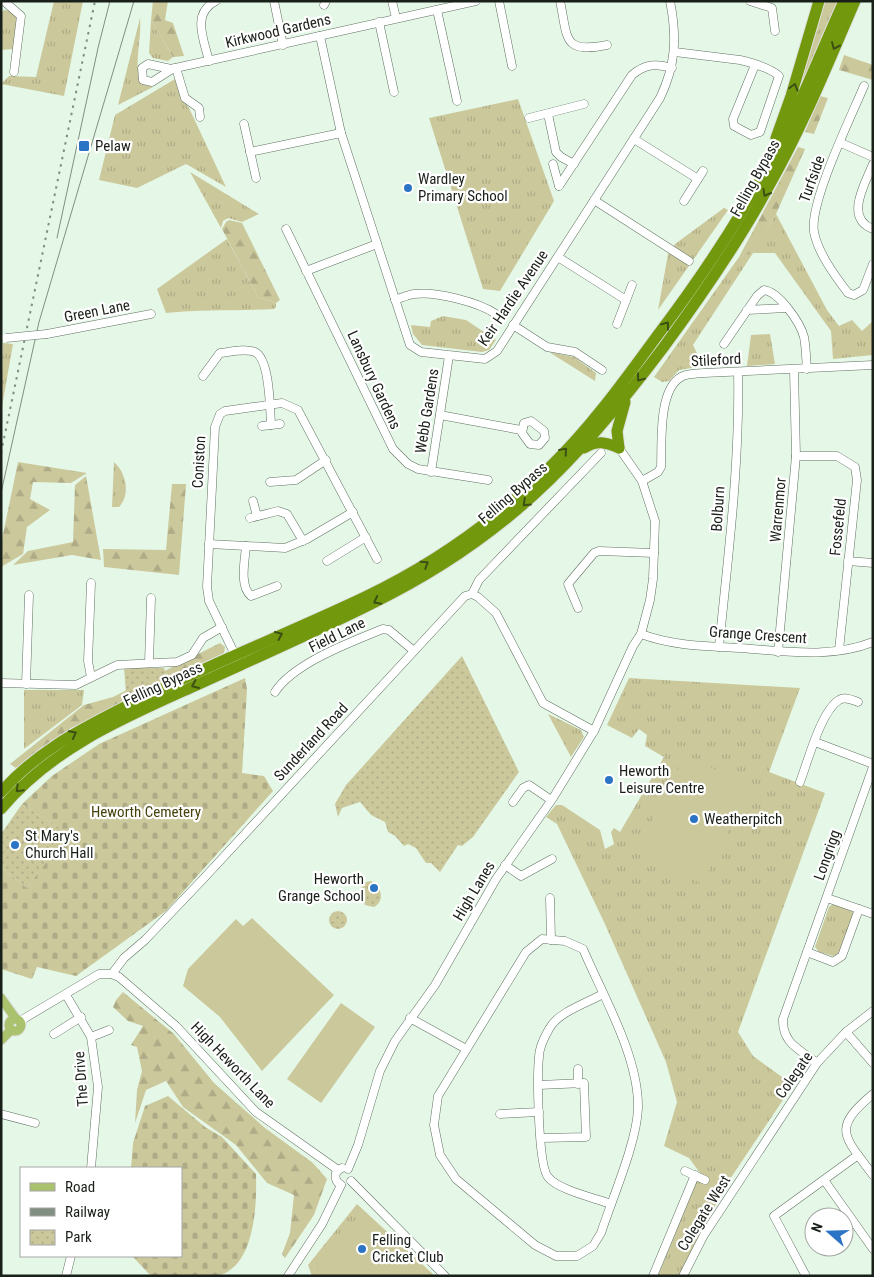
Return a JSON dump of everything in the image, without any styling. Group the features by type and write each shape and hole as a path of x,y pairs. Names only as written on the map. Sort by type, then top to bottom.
{"highway":[{"path":"759,182 791,96 819,1"},
{"name":"Felling Bypass","path":"1,808 38,771 73,745 237,659 417,570 510,505 553,464 610,398 686,298 726,240 788,128 844,1"},
{"name":"Felling Bypass","path":"1,792 33,762 60,741 160,688 372,604 422,578 471,548 515,513 563,469 628,395 711,282 771,183 800,126 855,1"},
{"path":"581,449 593,443 604,442 619,448 617,431 628,395"}],"main road":[{"path":"1,998 14,1023"},
{"path":"1,1003 14,1023"},
{"path":"1,1040 14,1023"}],"street":[{"path":"274,1 283,44"},
{"path":"392,1 396,18"},
{"name":"Kirkwood Gardens","path":"200,117 199,108 185,98 175,68 437,10 458,3 476,1"},
{"path":"499,1 512,66"},
{"path":"560,1 568,36 572,43 584,49 606,45"},
{"name":"Keir Hardie Avenue","path":"320,36 341,133 408,341 413,348 421,352 481,360 490,358 514,325 660,98 672,68 675,52 675,33 670,1"},
{"path":"750,1 772,8 775,31"},
{"path":"209,61 200,24 206,8 216,2"},
{"path":"4,3 20,16 14,72"},
{"path":"437,10 457,101"},
{"path":"379,22 394,92"},
{"path":"675,52 734,58 754,65 779,76 760,132 750,135 737,130 733,119 754,65"},
{"path":"553,164 559,186 632,75 638,70 654,64 672,68"},
{"name":"Turfside","path":"864,86 815,209 813,223 821,251 850,294 857,294 863,290 873,264"},
{"path":"528,118 584,104"},
{"path":"548,114 556,152 574,164"},
{"path":"244,124 256,178"},
{"path":"250,152 341,133"},
{"path":"634,138 698,179"},
{"path":"841,143 873,157"},
{"path":"873,164 857,206 862,222 873,229"},
{"path":"684,201 704,171"},
{"path":"594,200 689,261"},
{"name":"Lansbury Gardens","path":"286,229 387,441 408,464 431,472 488,480"},
{"path":"306,271 376,244"},
{"path":"558,257 626,300"},
{"path":"617,324 632,285"},
{"path":"724,344 757,296 764,290 770,291 800,327 804,337 807,369"},
{"path":"395,300 414,294 445,297 478,304 496,314"},
{"path":"747,310 786,308"},
{"name":"Green Lane","path":"4,339 47,334 151,314"},
{"path":"514,325 547,347 575,352 602,370"},
{"path":"203,376 220,353 254,352 262,358 264,363 270,404 270,425"},
{"name":"Webb Gardens","path":"431,472 449,356"},
{"name":"Stileford","path":"642,481 658,472 661,467 665,404 668,390 674,382 688,374 873,366"},
{"name":"Warrenmor","path":"778,652 796,456 794,370"},
{"name":"Bolburn","path":"719,647 739,408 738,372"},
{"name":"Coniston","path":"237,659 207,594 215,427 220,414 230,408 270,404 288,404 298,410 377,559"},
{"path":"440,415 521,430"},
{"path":"262,426 280,424"},
{"name":"High Lanes","path":"348,1169 358,1145 380,1071 410,1018 435,985 505,865 551,800 594,731 633,646 641,634 653,580 654,521 642,481 619,448"},
{"name":"Sunderland Road","path":"112,974 124,958 145,940 205,877 465,596 472,594 479,580 601,453"},
{"name":"Fossefeld","path":"796,456 838,456 855,467 857,480 839,650"},
{"path":"270,482 296,480 326,460"},
{"path":"253,501 254,517 278,511 287,514 303,541"},
{"path":"209,544 285,548 303,541 353,512"},
{"path":"327,561 366,537"},
{"path":"246,546 244,584 247,593 251,596 277,586"},
{"path":"578,608 568,584 594,553 599,551 654,554"},
{"path":"848,561 873,563"},
{"path":"91,582 88,661 91,677"},
{"path":"472,594 478,596 496,613 543,703 594,731"},
{"path":"26,684 29,595"},
{"path":"149,663 151,598"},
{"path":"1,683 76,685 85,683 91,677 117,666 177,662 192,655 203,638 222,627"},
{"name":"Field Lane","path":"275,692 282,681 333,650 383,629 389,630 414,651"},
{"name":"Grange Crescent","path":"641,634 670,643 778,652 813,653 839,650 873,642"},
{"path":"800,782 826,714 839,700 846,698 858,702"},
{"path":"815,742 873,766"},
{"name":"Longrigg","path":"817,1063 787,1040 783,1031 783,1019 873,766"},
{"path":"513,802 523,788 529,785 551,800"},
{"path":"505,865 521,876 552,860"},
{"path":"550,898 551,940"},
{"path":"826,898 873,914"},
{"path":"807,952 833,962 842,956 859,909"},
{"path":"542,939 565,941 584,949 603,994 624,1043 634,1076 638,1108 634,1134 601,1233 593,1246 577,1256 556,1256 535,1245 456,1179 440,1155 434,1125 438,1096 526,952 542,939"},
{"path":"14,1023 66,995 99,974 112,974"},
{"name":"High Heworth Lane","path":"112,974 119,977 176,1026 256,1112 338,1170"},
{"path":"603,994 561,1017 549,1028 538,1056 539,1112 543,1169 549,1178 560,1186 611,1204"},
{"name":"The Drive","path":"66,995 91,1037 98,1087 91,1167"},
{"name":"Colegate","path":"751,1165 817,1063 846,1032 873,1011"},
{"path":"54,1034 80,1017"},
{"path":"410,1018 466,1049"},
{"path":"91,1037 109,1030"},
{"path":"846,1032 873,1063"},
{"path":"578,1069 578,1084"},
{"path":"539,1085 584,1084 586,1137 542,1138"},
{"path":"873,1094 852,1111 846,1125 847,1140 873,1175"},
{"path":"500,1114 539,1112"},
{"path":"1,1114 35,1123"},
{"path":"806,1276 774,1216 858,1155"},
{"name":"Colegate West","path":"682,1276 704,1235 751,1165"},
{"path":"348,1169 352,1174 351,1181 341,1185 336,1179 338,1170 348,1169"},
{"name":"Colegate West","path":"685,1171 705,1180"},
{"name":"Colegate West","path":"653,1276 695,1175"},
{"path":"824,1180 873,1249"},
{"path":"351,1181 445,1276"},
{"path":"288,1276 322,1224 341,1185"},
{"path":"66,1276 71,1257"}],"green space":[{"path":"54,1 83,1 64,96 1,84 9,76 36,77"},
{"path":"153,1 168,1 165,20 173,23 184,56 173,57 151,20"},
{"path":"824,1 839,1 790,111"},
{"path":"4,10 10,11 17,17 13,49 1,50 1,13"},
{"path":"140,18 139,76 141,84 153,87 118,105"},
{"path":"151,20 173,57 168,61 153,58 149,53"},
{"path":"844,55 873,65 873,80 839,70"},
{"path":"175,79 181,98 189,108 226,187 186,164 137,188 99,180 115,115"},
{"path":"820,96 828,98 814,134 805,132"},
{"path":"518,99 554,201 500,291 483,289 429,118"},
{"path":"798,147 805,149 776,214 753,253 739,257"},
{"path":"190,172 259,214 242,222 228,218 223,221 221,228"},
{"path":"724,208 728,210 658,310 668,254 675,244"},
{"path":"776,214 827,310 839,326 852,320 862,331 873,321 873,355 833,359 831,331 775,253 753,253 693,345 703,366 679,370 669,381 662,382 654,377 739,257 753,252"},
{"path":"229,220 242,223 280,300 276,303 258,297 222,229"},
{"path":"227,239 258,297 276,303 276,307 274,309 166,313 157,289"},
{"path":"443,316 466,320 496,340 489,350 482,352 422,345 413,334 411,325 430,327 431,321"},
{"path":"770,334 775,364 747,366 751,335"},
{"path":"3,343 13,344 1,412"},
{"path":"549,352 574,357 596,373 595,381"},
{"path":"18,462 87,473 71,483 33,482 30,499 50,510 27,527 23,554 1,567 1,544"},
{"path":"114,462 122,472 126,484 125,496 119,507 112,507"},
{"path":"86,476 101,560 72,555 13,565 28,551 73,542 75,485"},
{"path":"172,484 186,484 179,575 104,567 103,549 166,550"},
{"path":"220,643 225,647 224,653 71,728 16,768 10,764 84,705 113,697"},
{"path":"462,656 519,772 473,837 462,846 458,845 440,872 431,863 426,863 416,848 408,844 404,846 395,836 388,832 385,822 371,815 360,802 342,808 338,817 335,804 346,785"},
{"path":"124,668 164,668 166,674 126,693"},
{"name":"Heworth Cemetery","path":"245,678 247,689 242,773 264,776 273,791 166,911 76,976 37,967 32,979 1,969 1,868 27,888 67,833 22,804 52,776 99,744"},
{"path":"629,678 800,688 769,772 825,793 738,1032 753,1056 793,1085 726,1185 679,1276 658,1276 700,1173 689,1158 664,1146 677,1102 666,1062 604,922 557,824 546,817 556,805 562,805 600,830 605,849 614,844 611,832 614,828 620,832 664,757 645,746 647,735 639,729 632,738 607,725"},
{"path":"24,690 84,690 82,705 24,749"},
{"path":"548,714 581,730 584,737 571,757"},
{"name":"Weatherpitch","path":"685,754 750,787 702,884 637,851"},
{"path":"22,804 68,833 27,888 1,868 1,834"},
{"path":"371,881 378,887 381,894 380,901 374,907 365,905 360,889 366,882"},
{"path":"834,903 850,909 854,914 840,953 833,956 819,952 815,947 829,907"},
{"path":"334,911 342,911 347,916 345,927 334,929 329,924 329,916"},
{"path":"252,918 334,995 262,1071 220,1017 183,986 188,969 236,919 243,926"},
{"path":"123,992 174,1034 214,1083 265,1128 313,1163 327,1179 314,1215 285,1258 282,1254 290,1233 294,1195 267,1183 236,1145 183,1107 166,1081 146,1090 135,1123 137,1090 142,1071 137,1047 131,1045 143,1026 128,1021 113,1007"},
{"path":"341,1003 375,1027 321,1103 287,1079"},
{"path":"168,1096 205,1127 222,1137 256,1174 256,1201 252,1232 247,1247 241,1259 232,1269 220,1275 151,1276 134,1258 182,1257 182,1167 131,1167 133,1143 145,1106"},
{"name":"Felling Cricket Club","path":"357,1204 435,1276 312,1276 308,1265"},
{"name":"Felling Cricket Club","path":"363,1222 410,1259 421,1276 319,1276 317,1266 333,1240"}],"tram line":[{"path":"57,238 110,1"},
{"path":"1,493 39,322 134,1"}],"railway":[{"path":"1,453 95,1"}],"place":[{"name":"Pelaw","path":"84,146"},
{"name":"Wardley Primary School","path":"408,188"},
{"name":"Heworth Leisure Centre","path":"609,780"},
{"name":"Weatherpitch","path":"694,819"},
{"name":"St Mary's Church Hall","path":"15,845"},
{"name":"Heworth Grange School","path":"374,888"},
{"name":"Felling Cricket Club","path":"362,1249"}]}
